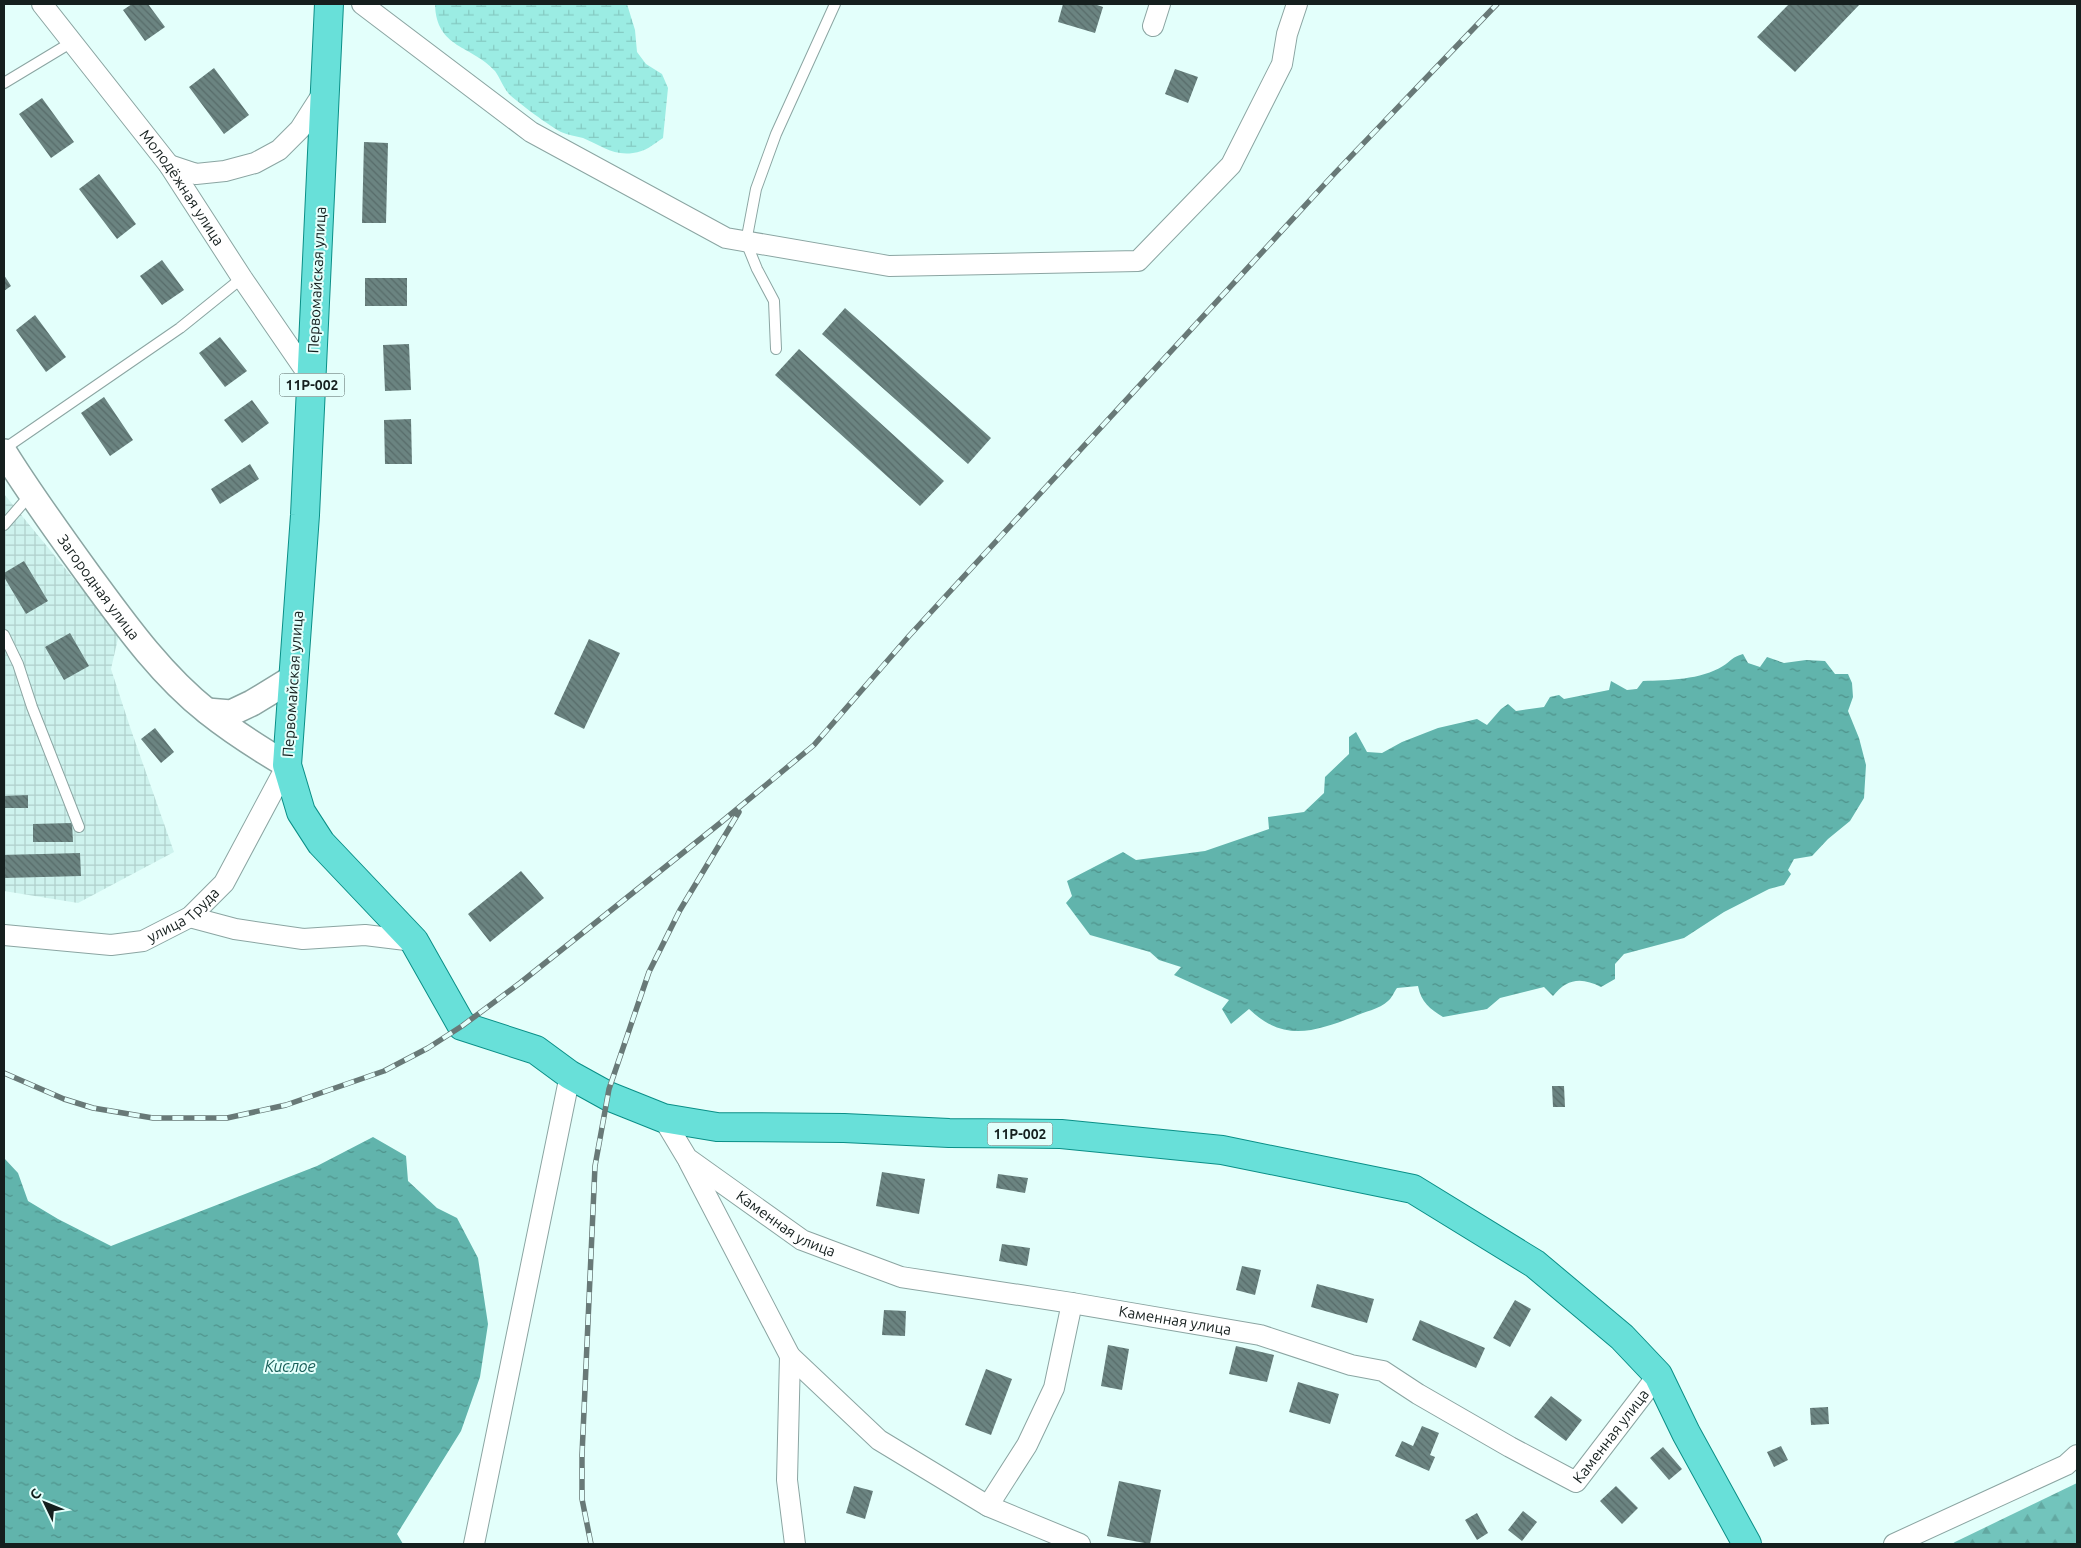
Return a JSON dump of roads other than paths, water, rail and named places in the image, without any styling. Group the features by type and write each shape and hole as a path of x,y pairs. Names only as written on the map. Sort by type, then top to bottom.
{"main road":[{"name":"Первомайская улица","path":"287,766 305,515 329,4"},
{"name":"11Р-002","path":"287,766 301,812 321,843 414,941 462,1026 536,1050 570,1076 608,1096 663,1118 717,1127 844,1128 949,1133 1061,1134 1222,1150 1413,1190 1535,1264 1622,1337 1658,1375 1686,1433 1747,1544"}],"street":[{"name":"Молодёжная улица","path":"42,4 170,165 242,278 312,380"},
{"path":"362,4 531,132 726,238 889,266 1138,261 1231,165 1282,64 1287,34 1298,4"},
{"path":"1153,26 1160,4"},
{"path":"170,165 196,174 255,163 279,150 300,129 325,90"},
{"name":"Загородная улица","path":"4,450 30,495 120,618 160,666 207,711 248,742 287,766"},
{"path":"207,711 231,713 252,703 293,678"},
{"name":"улица Труда","path":"4,935 111,945 143,941 190,917 224,883 287,766"},
{"path":"190,917 235,929 303,939 365,935 414,941"},
{"path":"474,1544 570,1076"},
{"name":"Каменная улица","path":"663,1118 687,1158 802,1240 901,1277 1072,1303 1260,1336 1350,1365 1383,1371 1418,1394 1510,1447 1576,1482 1658,1375"},
{"path":"687,1158 790,1356 879,1440 988,1506 1080,1544"},
{"path":"988,1506 1027,1445 1054,1388 1072,1303"},
{"path":"790,1356 787,1480 795,1544"},
{"path":"1894,1544 2066,1465 2077,1455"}],"lane":[{"path":"776,350 774,301 746,242 756,189 776,134 835,4"},
{"path":"4,83 72,42"},
{"path":"4,450 180,328 242,278"},
{"path":"4,525 30,495"},
{"path":"4,635 18,664 32,707 79,827"}],"water":[{"path":"1743,654 1748,663 1760,667 1767,657 1784,663 1806,660 1825,661 1835,674 1848,674 1852,683 1853,697 1848,711 1859,738 1866,765 1864,798 1850,821 1828,839 1812,856 1794,859 1788,870 1791,874 1784,885 1769,889 1724,912 1684,938 1624,954 1615,964 1615,979 1601,987 1587,982 1575,981 1558,990 1553,996 1544,987 1500,998 1487,1009 1443,1017 1427,1004 1421,996 1418,986 1397,988 1389,1000 1381,1006 1312,1030 1287,1030 1274,1026 1249,1009 1231,1024 1222,1009 1229,1000 1174,975 1181,967 1159,960 1150,952 1090,935 1066,903 1072,896 1067,881 1123,852 1136,860 1205,851 1269,829 1268,817 1304,812 1324,793 1325,777 1349,754 1349,737 1356,732 1367,752 1382,753 1402,742 1438,728 1477,719 1487,725 1508,704 1516,711 1544,707 1550,697 1559,695 1564,699 1609,690 1611,681 1627,690 1637,689 1643,681 1695,677 1714,671"},
{"name":"Кислое","path":"373,1137 406,1156 408,1181 437,1208 457,1218 478,1258 488,1324 480,1377 461,1431 397,1534 403,1544 4,1544 4,1158 18,1173 28,1201 58,1219 111,1246 317,1166"}],"railway":[{"path":"4,1073 64,1099 93,1108 153,1118 227,1118 286,1105 384,1071 428,1048 462,1026 520,983 719,824 814,745 909,636 1335,173 1497,4"},
{"path":"591,1544 582,1499 582,1455 595,1166 609,1089 649,972 680,910 739,812"}]}
